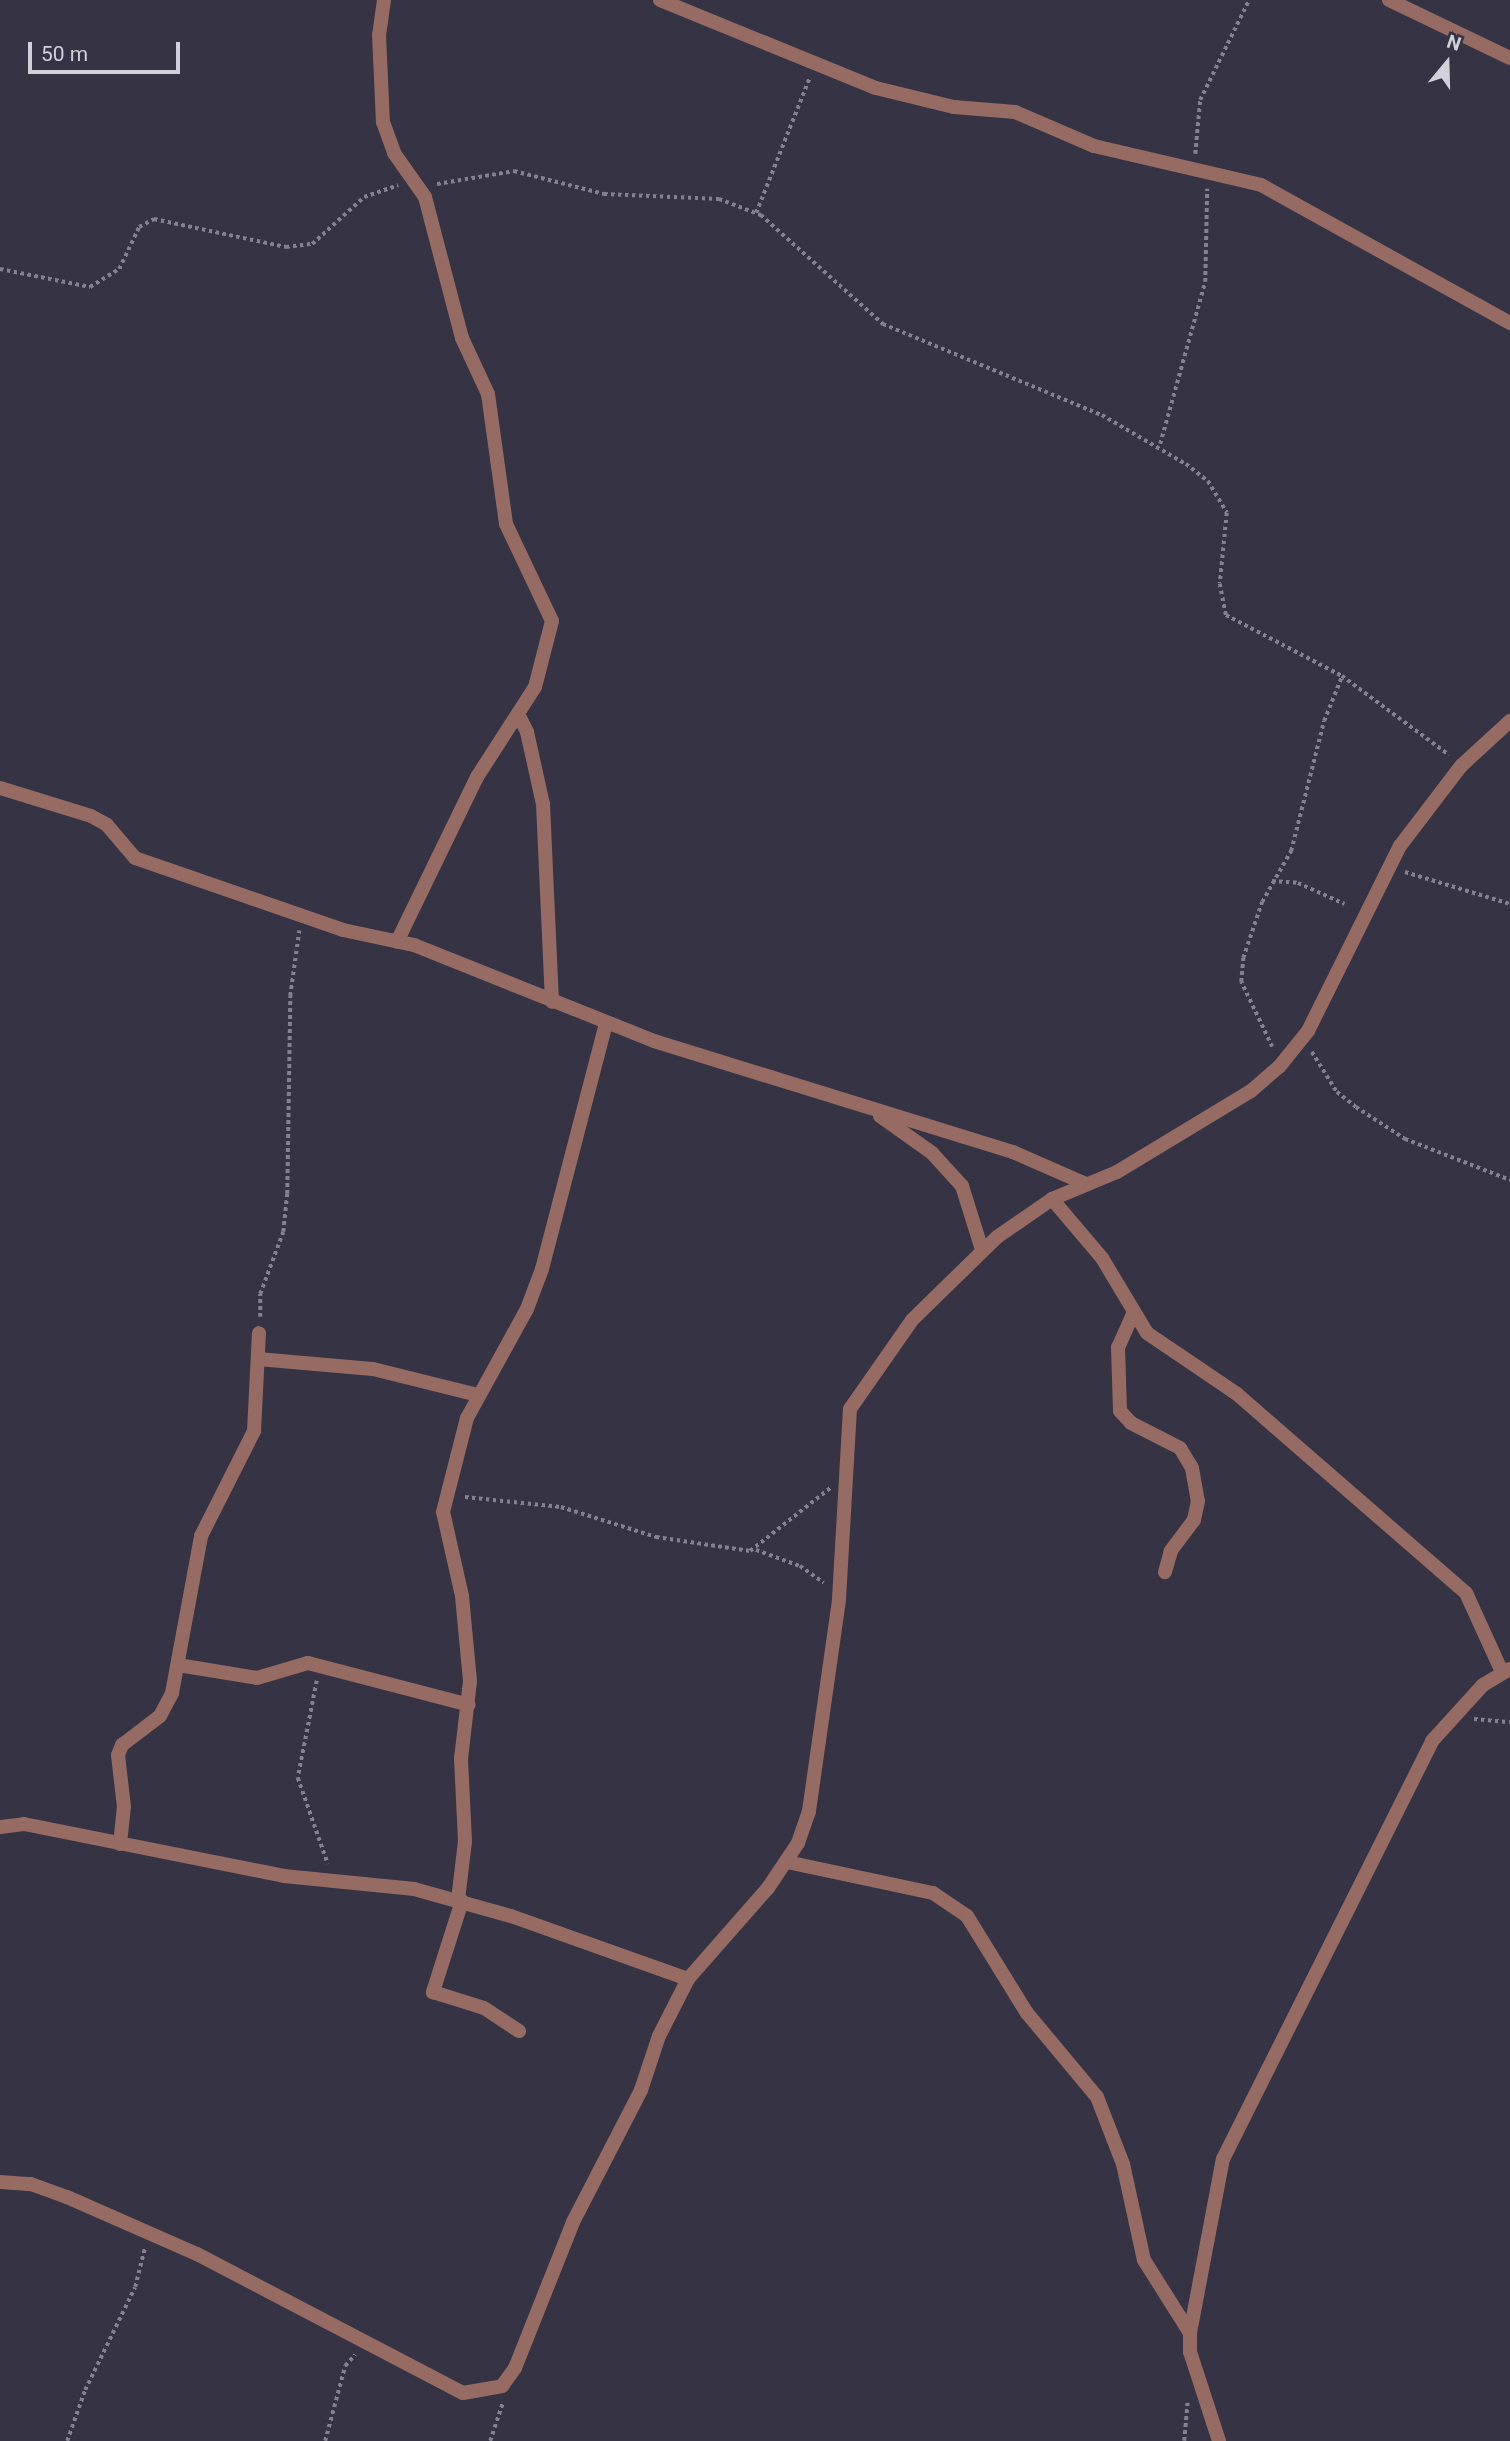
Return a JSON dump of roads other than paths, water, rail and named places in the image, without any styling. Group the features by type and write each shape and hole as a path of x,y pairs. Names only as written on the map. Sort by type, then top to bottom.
{"street":[{"path":"384,0 379,35 383,122 394,153 416,185 438,240 462,338 488,394 506,524 552,621 535,687 478,777 397,942"},
{"path":"660,0 817,65 918,100 1015,112 1094,146 1261,185 1510,323"},
{"path":"1389,0 1510,58"},
{"path":"518,714 527,732 542,804 552,1002"},
{"path":"0,2182 31,2184 145,2231 463,2393 502,2386 515,2368 573,2222 641,2090 659,2036 688,1979 787,1862 809,1811 839,1599 843,1475 850,1409 912,1320 982,1250 1052,1199 1140,1159 1251,1091 1279,1067 1308,1031 1387,865 1461,766 1510,721"},
{"path":"0,788 91,816 107,825 135,858 300,914 397,942 606,1023 873,1110 1013,1152 1086,1184"},
{"path":"519,2031 484,2008 433,1992 460,1900 465,1841 461,1759 469,1704 466,1625 443,1512 478,1395 527,1309 542,1269 606,1023"},
{"path":"873,1110 949,1169 971,1202 982,1250"},
{"path":"1052,1199 1102,1258 1133,1314 1167,1350 1218,1380 1304,1450 1466,1593 1506,1671 1452,1717 1432,1741 1233,2134 1217,2178 1190,2333 1190,2352 1219,2441"},
{"path":"1133,1314 1118,1347 1120,1410 1130,1423 1180,1448 1192,1468 1198,1501 1194,1520 1171,1551 1165,1572"},
{"path":"120,1844 124,1807 118,1755 122,1745 160,1716 178,1665 201,1536 254,1432 258,1333"},
{"path":"258,1360 373,1369 478,1395"},
{"path":"178,1665 257,1678 292,1666 322,1666 469,1704"},
{"path":"0,1827 24,1824 120,1844 332,1881 414,1889 460,1900 688,1979"},
{"path":"787,1862 933,1893 967,1916 1027,2013 1097,2097 1123,2164 1144,2260 1190,2333"}]}
